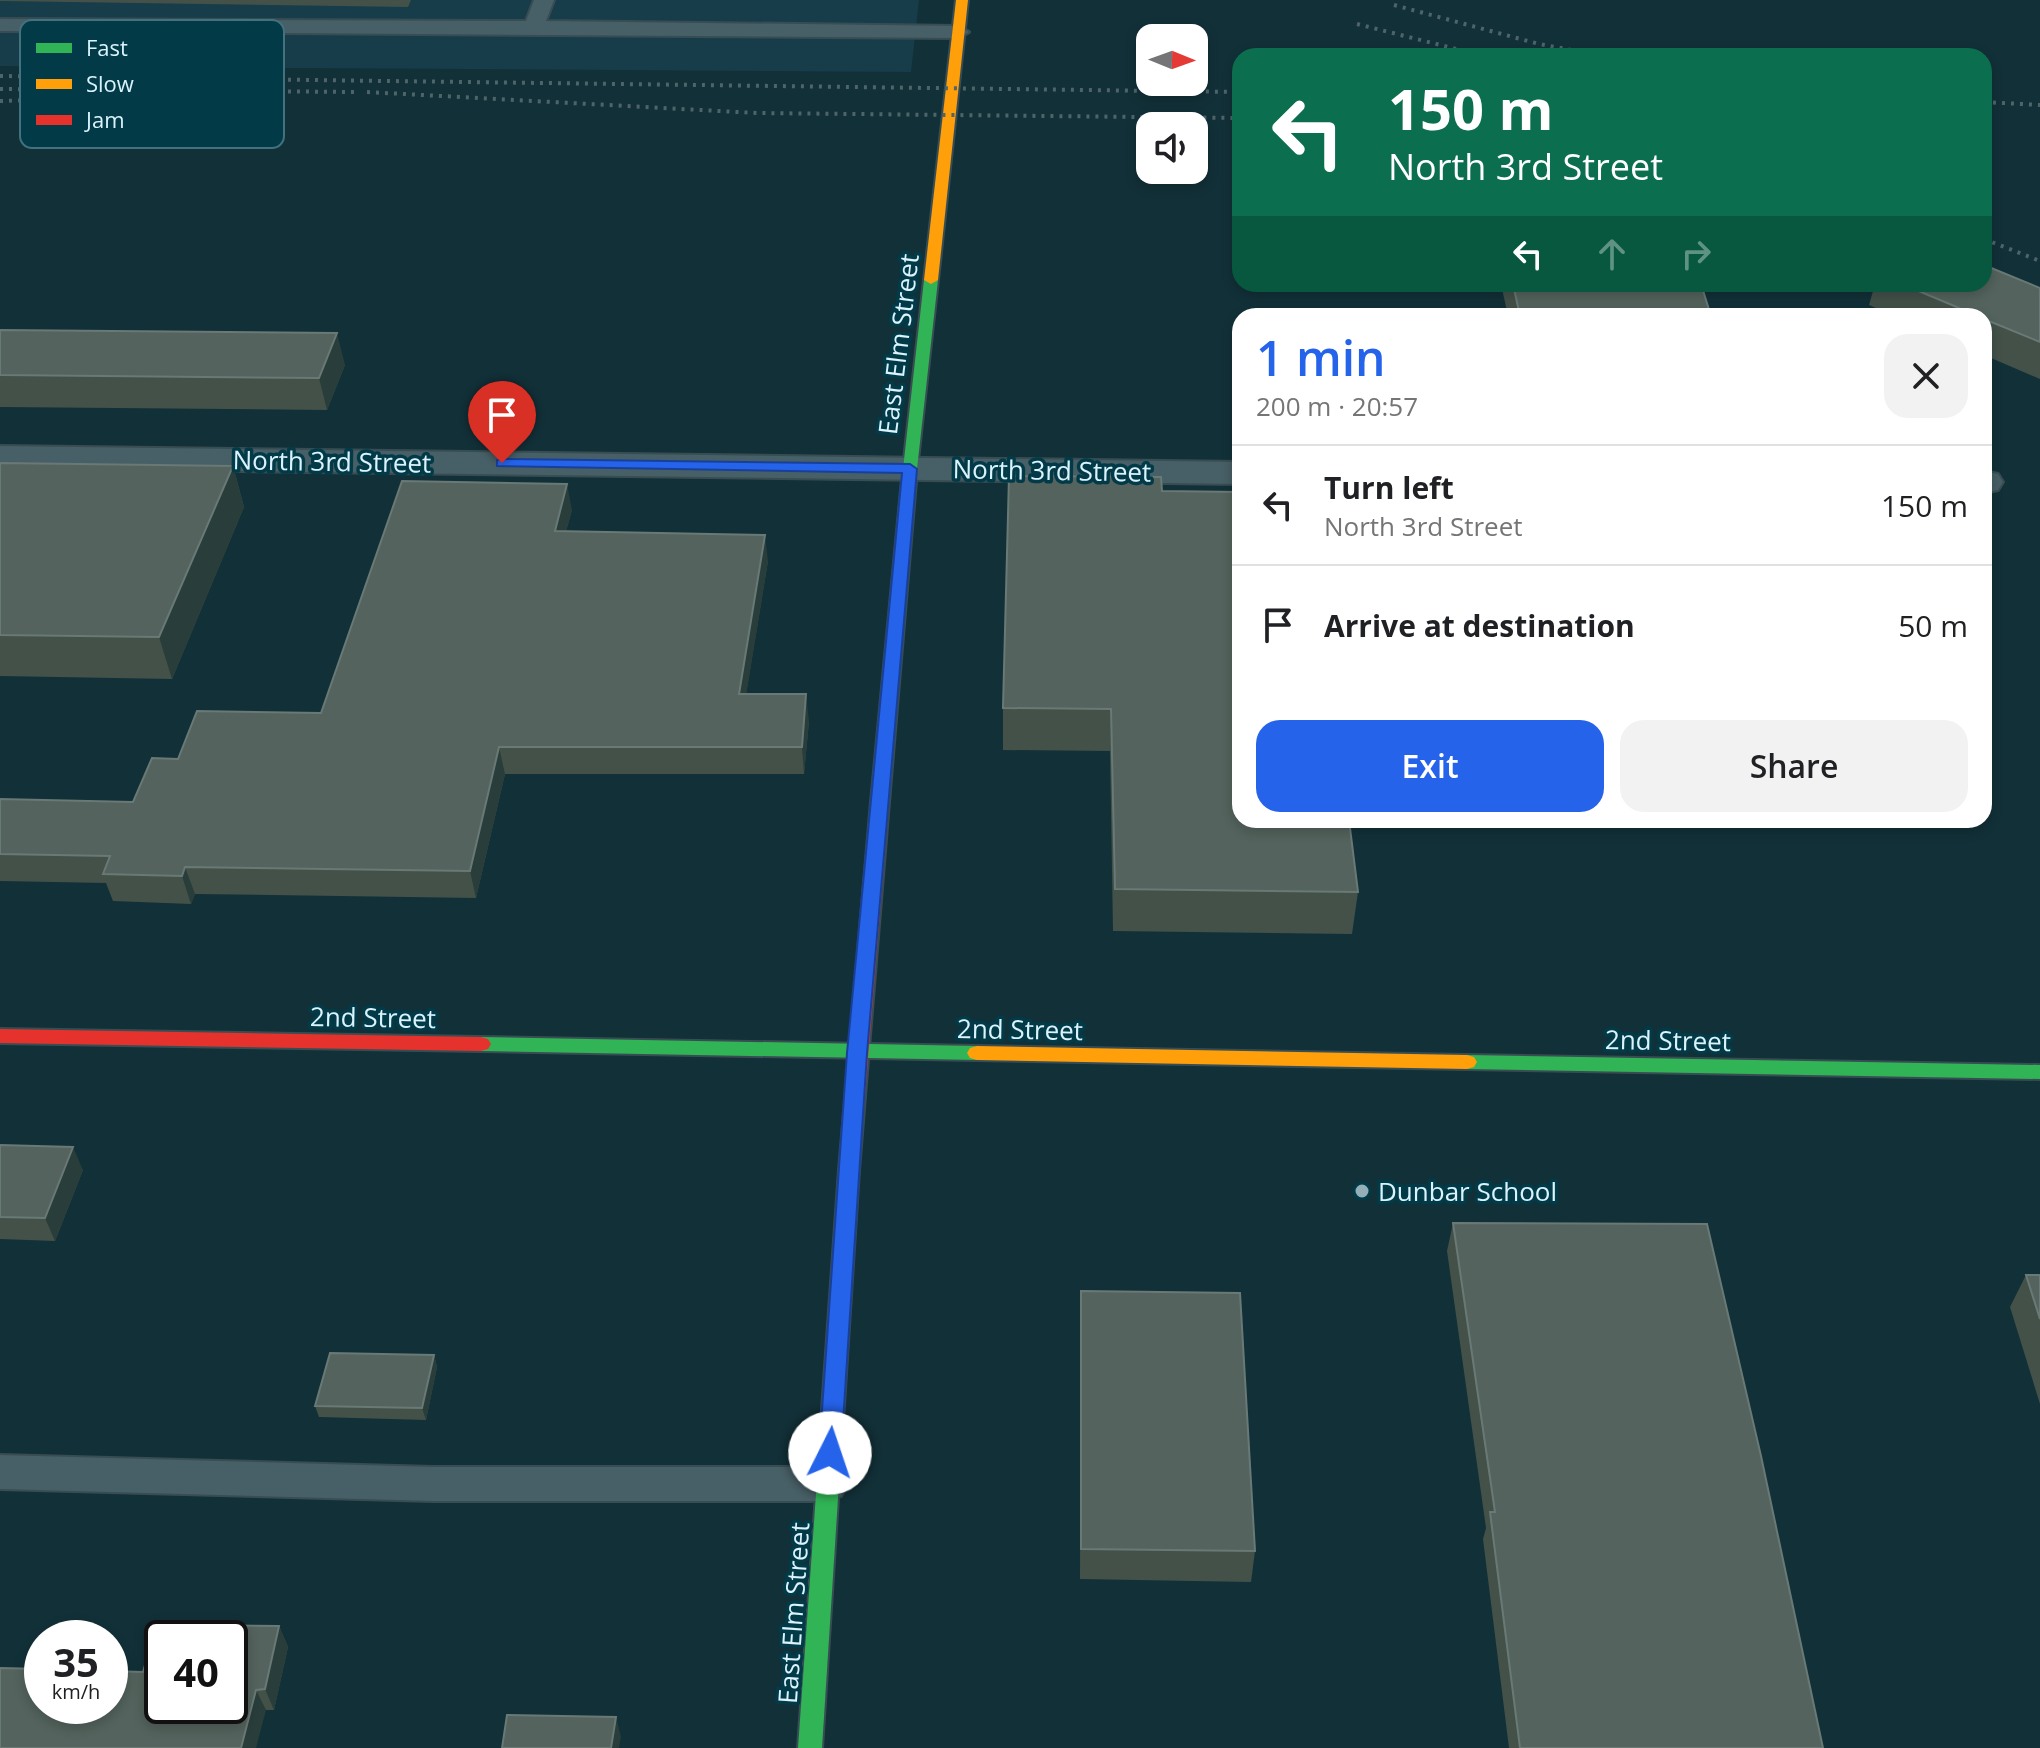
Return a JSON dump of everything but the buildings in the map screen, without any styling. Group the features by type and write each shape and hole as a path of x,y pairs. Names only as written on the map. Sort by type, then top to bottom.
{"street":[{"name":"East Elm Street","path":"810,1748 857,1053 910,469 962,0"},
{"name":"North 3rd Street","path":"0,457 1232,473"},
{"name":"2nd Street","path":"0,1036 2040,1072"}],"lane":[{"path":"534,27 544,0"},
{"path":"0,25 20,25"},
{"path":"284,26 959,32"},
{"path":"0,1472 433,1484 828,1484"}],"shaded area":[{"path":"0,0 919,0 911,72 284,68 284,20 20,20 20,66 0,66"}],"railway":[{"path":"1394,5 1561,48"},
{"path":"1357,24 1452,48"},
{"path":"0,76 20,76"},
{"path":"284,80 1232,92"},
{"path":"0,89 20,89"},
{"path":"284,91 356,92"},
{"path":"367,92 756,113 1232,118"},
{"path":"0,101 20,100"},
{"path":"1992,102 2040,105"},
{"path":"1992,242 2040,261"}],"traffic: fast":[{"path":"880,802 910,469 931,280"},
{"path":"481,1044 977,1053"},
{"path":"1467,1062 2040,1072"},
{"path":"810,1748 849,1170"}],"traffic: slow":[{"path":"931,280 962,0"},
{"path":"977,1053 1467,1062"}],"traffic: jam":[{"path":"849,1170 880,802"},
{"path":"0,1036 481,1044"}],"place":[{"name":"Dunbar School","path":"1362,1191"}],"route":[{"path":"502,463 910,469 857,1053 830,1453"}]}
